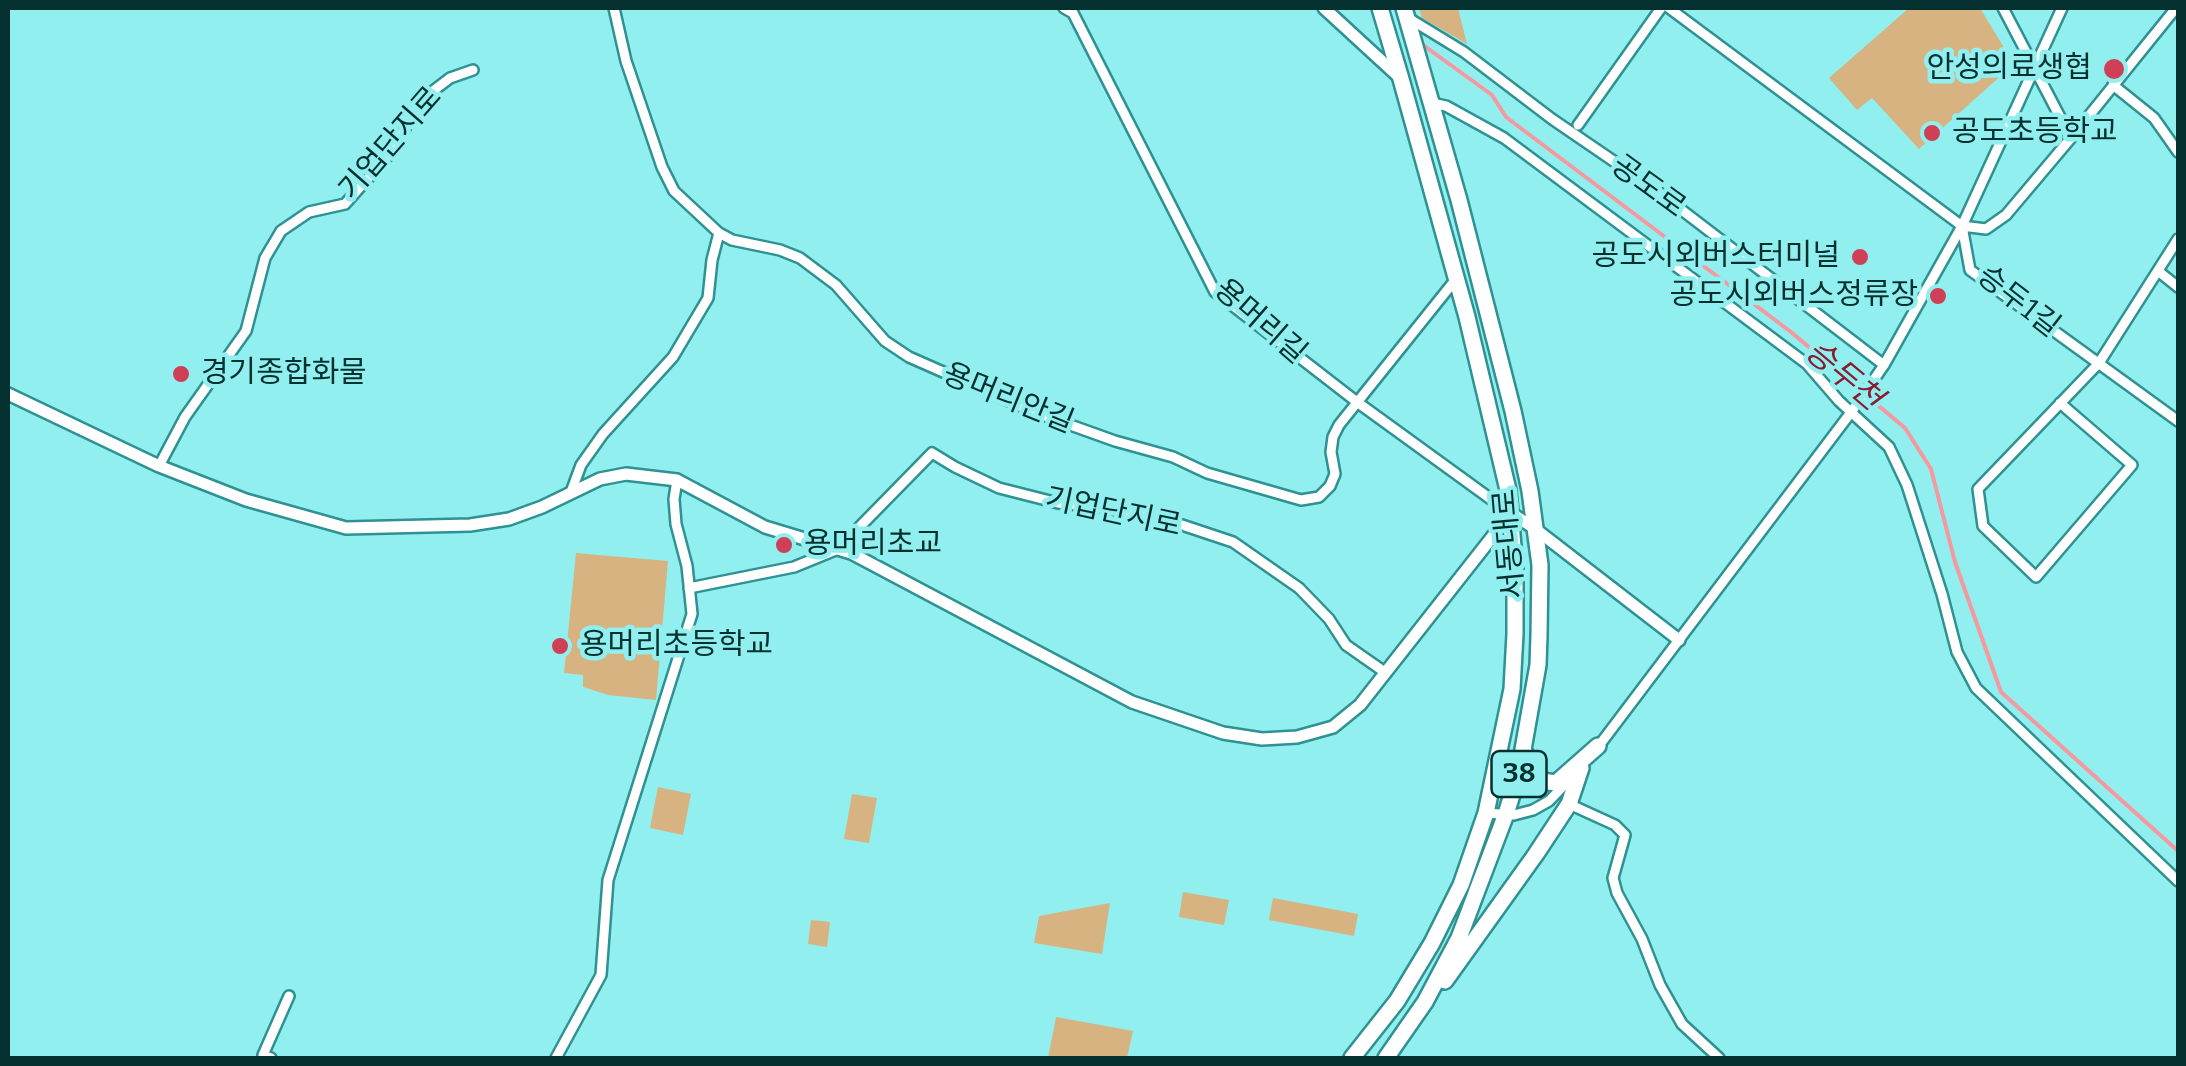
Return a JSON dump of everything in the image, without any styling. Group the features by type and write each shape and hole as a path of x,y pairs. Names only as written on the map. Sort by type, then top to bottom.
{"main road":[{"name":"서동대로","path":"1352,1058 1396,1001 1432,943 1460,885 1486,813 1512,689 1516,634 1508,490 1456,279 1380,8"},
{"name":"서동대로","path":"1386,1058 1426,1002 1459,938 1506,814 1524,748 1539,651 1540,564 1530,491 1500,352 1406,17"},
{"path":"1524,748 1533,772 1542,782 1556,783 1598,746"},
{"path":"1426,1002 1452,973 1569,804 1581,768"}],"street":[{"name":"용머리안길","path":"614,8 626,61 662,166 674,191 719,233 800,258 836,285 885,341 955,379 1034,412 1282,496 1301,500 1319,497 1330,486 1335,474 1333,436 1456,279"},
{"name":"용머리길","path":"1064,8 1073,13 1215,292 1357,402 1511,513"},
{"path":"1324,8 1399,71"},
{"path":"1578,126 1661,8"},
{"path":"1669,8 1962,226 1986,230 2006,215 2176,8"},
{"path":"2003,8 2071,138"},
{"path":"1486,813 1514,815 1533,810 1549,802 1581,768 1854,407 1884,365 1962,226 2062,8"},
{"name":"공도로","path":"1406,17 1464,52 1653,188 1884,365"},
{"name":"기업단지로","path":"159,466 185,418 246,331 265,258 281,230 309,212 345,204 396,147 411,116 428,94 450,78 472,70"},
{"path":"2113,85 2154,118 2178,152"},
{"name":"공도로","path":"1428,96 1504,138 1806,364 1839,401 1854,407 1889,447 1906,485 1957,652 1976,688 2178,881"},
{"name":"승두1길","path":"1962,226 1970,270 2178,421"},
{"path":"571,492 581,465 673,357 708,298 719,233"},
{"path":"2060,403 2132,465 2036,576 1984,526 1978,489 2098,363 2178,239"},
{"path":"2158,271 2178,286"},
{"path":"8,394 159,466 246,500 346,528 470,525 509,519 542,508 600,479 626,474 678,480 765,528 852,553 1132,702 1222,733 1280,738 1333,728 1360,705 1511,513 1679,640"},
{"name":"기업단지로","path":"838,549 932,453 999,488 1172,522 1234,542 1299,588 1329,619 1346,645 1386,673"},
{"path":"556,1058 601,975 608,880 692,614 687,566 676,524 674,499 678,480"},
{"path":"689,588 794,567 838,549"},
{"path":"1569,804 1615,825 1625,836 1614,878 1617,893 1682,1024 1718,1058"},
{"path":"271,1058 263,1055 288,996"}],"shaded area":[{"path":"1419,8 1458,8 1467,44 1422,18"},
{"path":"1909,8 1980,8 2014,64 1919,149 1872,98 1857,110 1829,78"},
{"path":"576,553 668,561 656,700 608,695 583,687 583,675 564,673"},
{"path":"658,787 691,794 683,835 650,828"},
{"path":"852,794 877,798 869,843 844,839"},
{"path":"1183,892 1229,900 1224,925 1179,917"},
{"path":"1273,898 1358,914 1354,936 1269,920"},
{"path":"1110,903 1102,954 1034,943 1039,916"},
{"path":"811,920 830,922 827,947 808,944"},
{"path":"1056,1017 1133,1031 1127,1058 1048,1058"}],"waterway":[{"name":"승두천","path":"1419,42 1492,95 1506,117 1791,332 1905,428 1931,469 1955,562 2001,692 2178,851"}],"place":[{"name":"안성의료생협","path":"2114,69"},
{"name":"공도초등학교","path":"1932,133"},
{"name":"공도시외버스터미널","path":"1860,257"},
{"name":"공도시외버스정류장","path":"1938,296"},
{"name":"경기종합화물","path":"181,374"},
{"name":"용머리초교","path":"784,545"},
{"name":"용머리초등학교","path":"560,646"}]}
